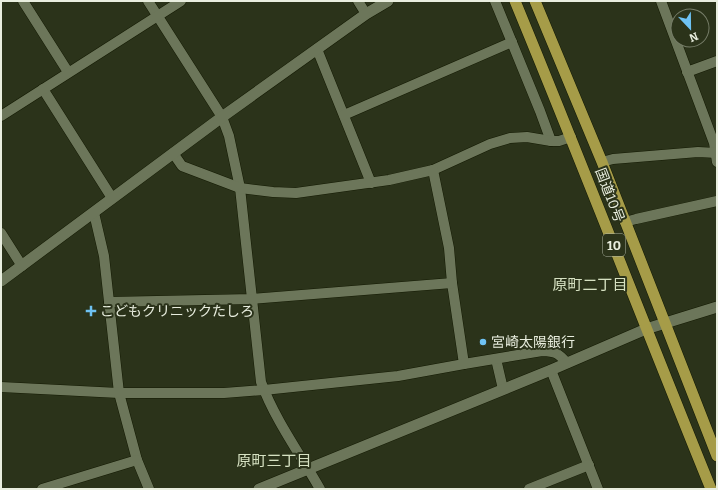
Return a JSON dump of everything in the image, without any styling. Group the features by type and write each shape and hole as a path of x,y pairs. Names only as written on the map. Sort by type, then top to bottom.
{"highway":[{"name":"国道10号","path":"515,1 571,137 646,329 711,489"},
{"name":"国道10号","path":"535,1 602,162 716,450"}],"street":[{"path":"23,1 68,72"},
{"path":"148,1 222,117 229,136 240,188 261,382 277,416 320,489"},
{"path":"1,116 181,1"},
{"path":"358,1 366,14"},
{"path":"1,281 222,117 366,14 388,1"},
{"path":"494,1 512,42 551,141"},
{"path":"602,162 613,159 698,152 717,156 714,143 661,1"},
{"path":"344,115 512,42"},
{"path":"317,49 371,183"},
{"path":"688,72 717,61"},
{"path":"43,89 112,198"},
{"path":"173,153 182,166 240,188 296,194 389,180 433,170 490,144 510,138 527,137 559,141 571,137"},
{"path":"433,170 449,248 452,283 464,364"},
{"path":"625,222 636,218 717,201"},
{"path":"94,212 104,256 119,393 137,460 149,489"},
{"path":"1,233 22,266"},
{"path":"109,302 252,298 422,284 452,283"},
{"path":"259,489 551,370 646,329 717,307"},
{"path":"1,387 119,393 224,393 398,376 542,351 559,354 567,363"},
{"path":"496,359 503,389"},
{"path":"551,370 598,489"},
{"path":"42,489 137,460"},
{"path":"529,489 589,465"}],"place":[{"name":"こどもクリニックたしろ","path":"91,311"},
{"name":"宮崎太陽銀行","path":"483,342"}],"district":[{"name":"原町二丁目","path":"590,285"},
{"name":"原町三丁目","path":"274,461"}]}
